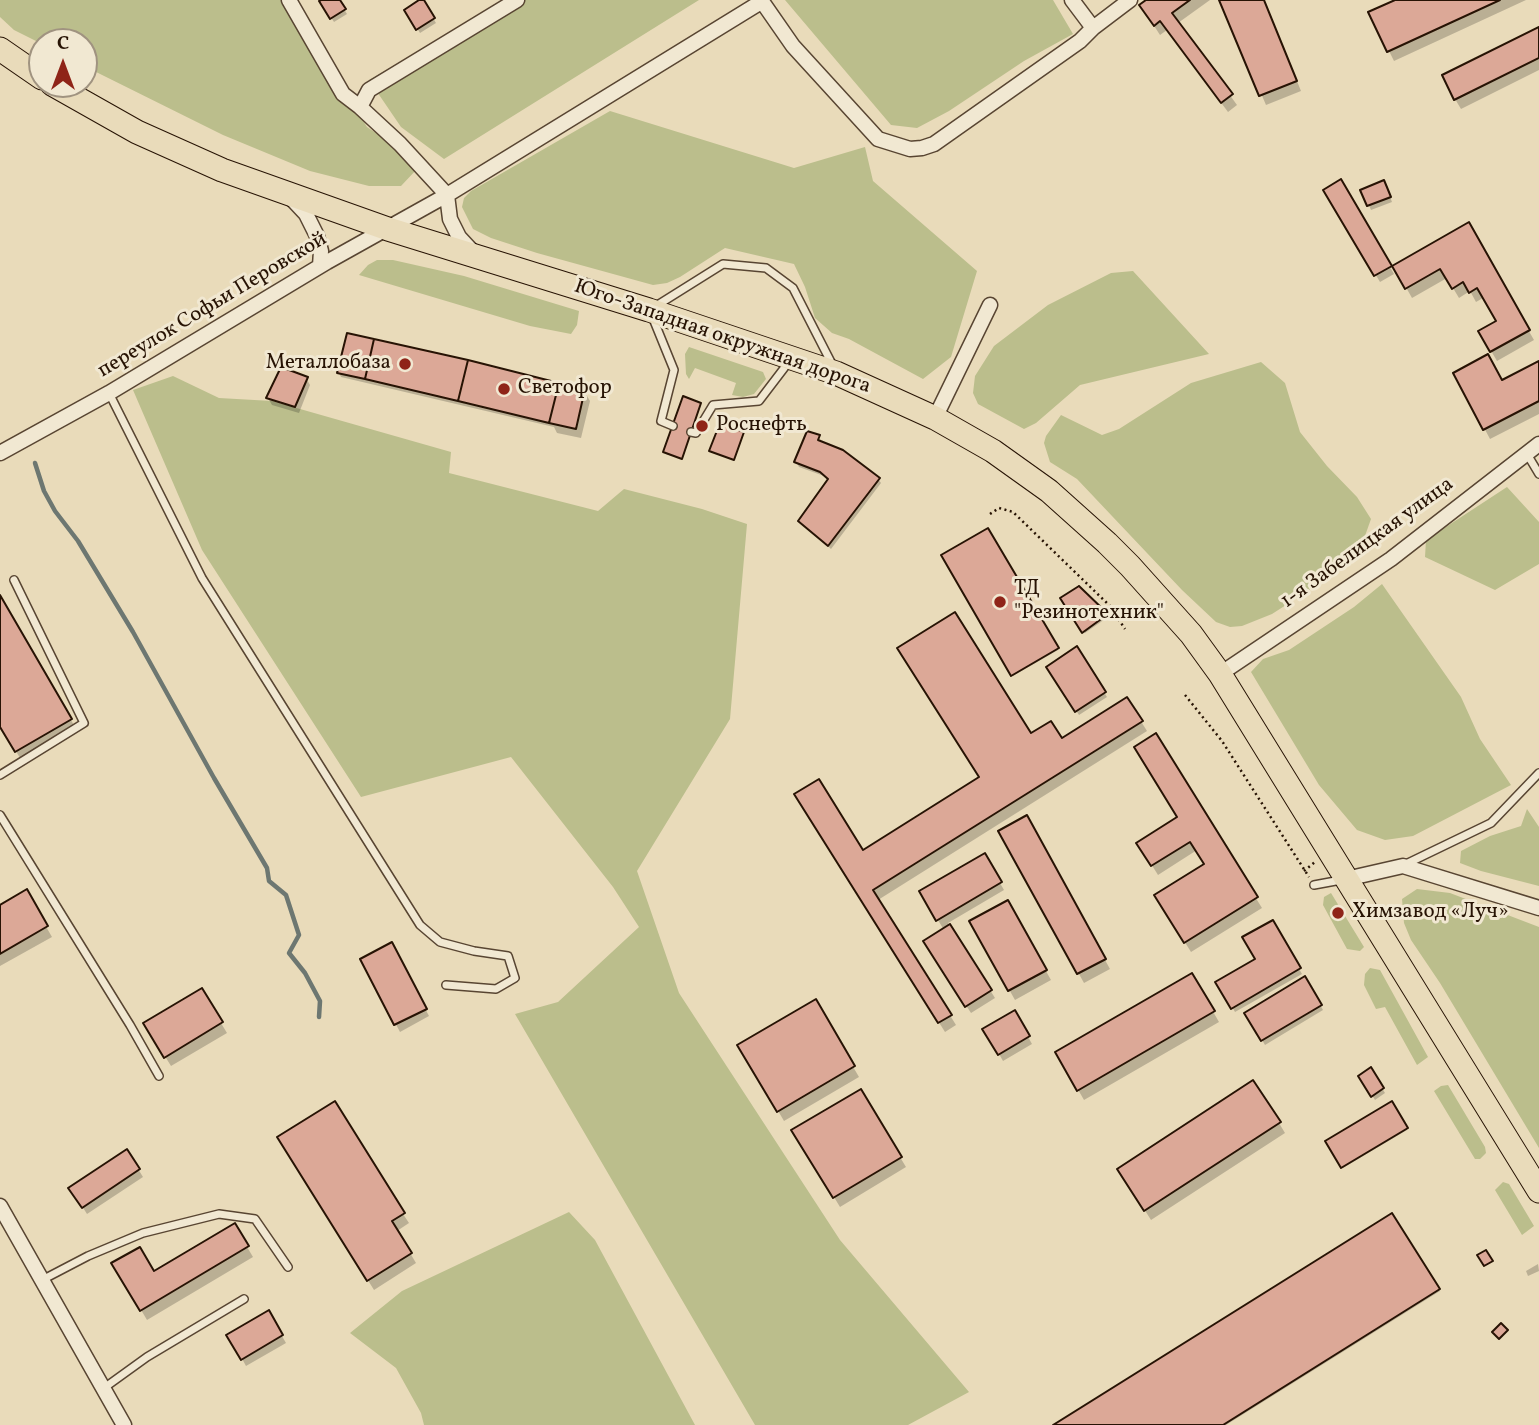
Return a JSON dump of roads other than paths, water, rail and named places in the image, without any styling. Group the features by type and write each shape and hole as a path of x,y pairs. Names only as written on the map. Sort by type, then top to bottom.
{"highway":[{"path":"0,49 28,68"},
{"name":"Юго-Западная окружная дорога","path":"76,98 177,152 288,194 388,229 649,310 836,373 935,418 993,452 1049,491 1090,526 1169,608 1220,674 1539,1191"}],"street":[{"path":"289,0 343,94 360,107 447,195 450,219 459,237 477,257"},
{"path":"360,107 369,90 517,0"},
{"path":"1072,0 1093,28"},
{"path":"761,1 793,46 878,139 911,149 934,144 1080,41 1130,0"},
{"name":"переулок Софьи Перовской","path":"0,453 447,195 761,1"},
{"path":"288,194 306,214 317,236 321,251 320,266"},
{"path":"935,418 990,305"},
{"name":"1-я Забелицкая улица","path":"1220,674 1391,559 1539,444"},
{"path":"1346,879 1403,866 1539,908"},
{"path":"0,1206 124,1425"}],"lane":[{"path":"673,426 661,421 674,370 649,310 723,264 766,268 793,288 836,373"},
{"path":"691,432 696,433 713,405 759,401 792,357"},
{"path":"108,393 202,578 420,925 440,942 508,956 514,978 496,989 446,985"},
{"path":"1526,453 1539,474"},
{"path":"0,775 84,723 14,580"},
{"path":"1403,866 1491,823 1539,774"},
{"path":"0,815 159,1076"},
{"path":"1314,885 1346,879"},
{"path":"42,1280 88,1256 143,1233 219,1213 255,1219 288,1267"},
{"path":"103,1388 147,1357 244,1299"}],"waterway":[{"path":"35,463 44,491 55,511 78,541 133,632 267,868 269,881 286,895 299,935 289,953 305,973 320,1001 319,1017"}],"place":[{"name":"Металлобаза","path":"405,364"},
{"name":"Светофор","path":"504,389"},
{"name":"Роснефть","path":"702,426"},
{"name":"ТД \"Резинотехник\"","path":"1000,602"},
{"name":"Химзавод «Луч»","path":"1338,913"}]}
